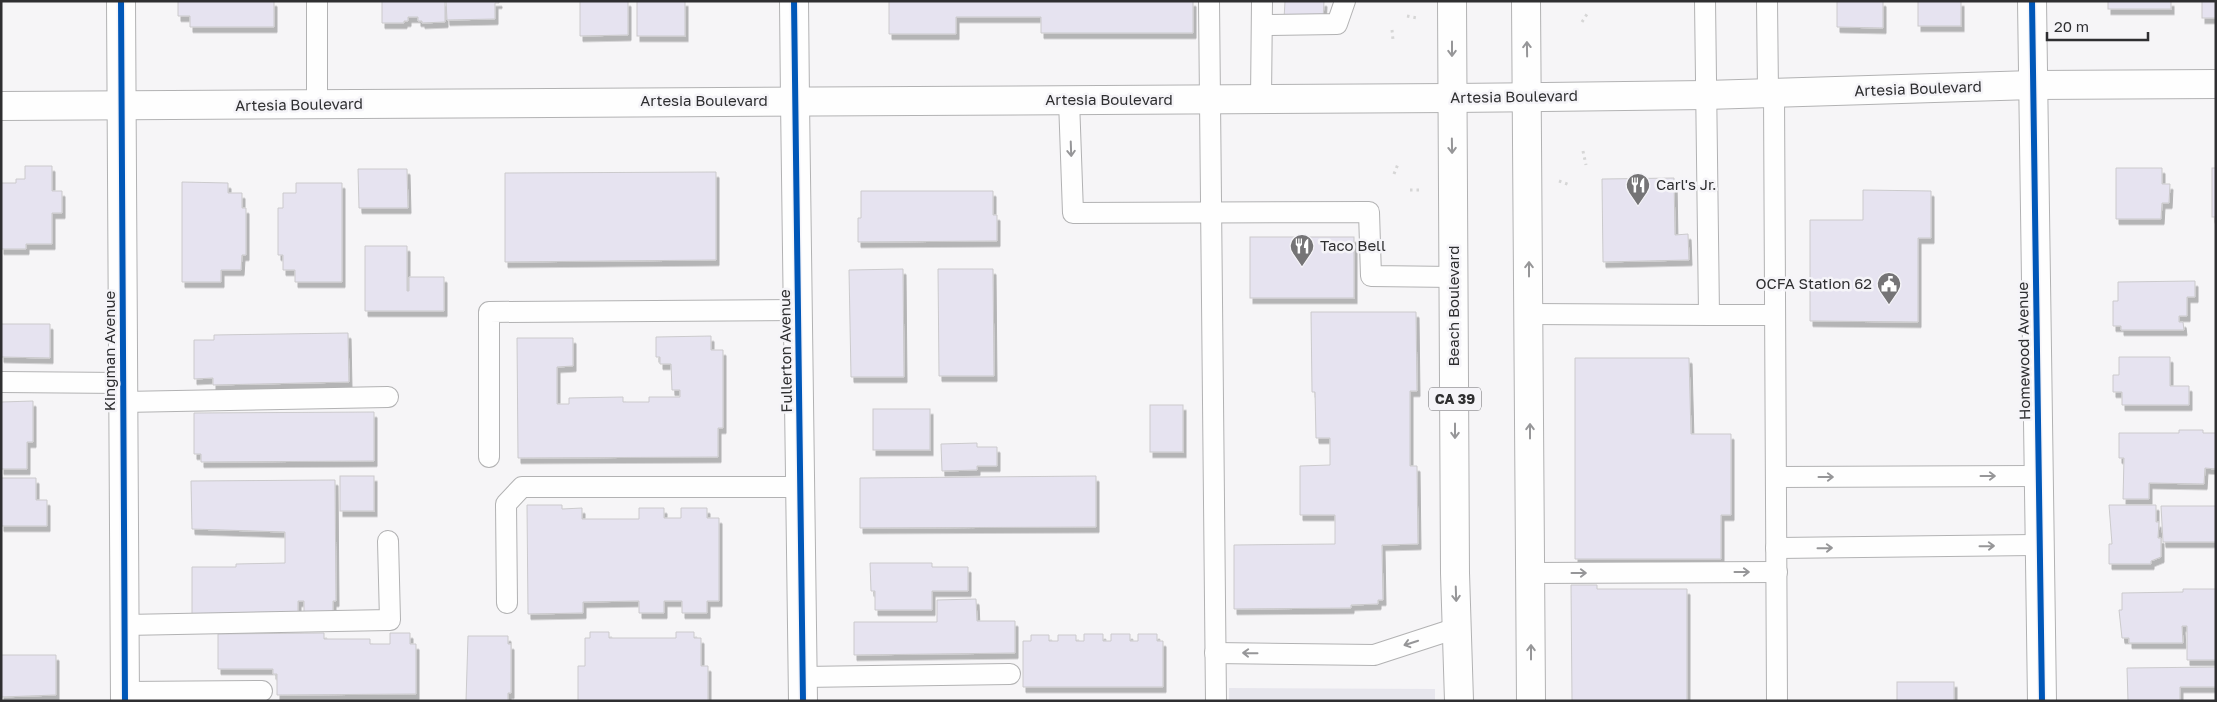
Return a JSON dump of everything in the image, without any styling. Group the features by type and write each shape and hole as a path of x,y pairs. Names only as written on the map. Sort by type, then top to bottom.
{"main road":[{"name":"Kingman Avenue","path":"121,1 125,696"},
{"name":"Fullerton Avenue","path":"794,1 803,689"},
{"name":"Beach Boulevard","path":"1452,1 1459,701"},
{"path":"1526,1 1531,701"},
{"name":"Homewood Avenue","path":"2032,1 2042,701"},
{"name":"Artesia Boulevard","path":"1,106 795,100 1452,98 1706,95 2033,86 2216,84"}],"lane":[{"path":"317,1 317,104"},
{"path":"1209,1 1216,701"},
{"path":"1260,99 1262,1"},
{"path":"1262,25 1336,24 1344,1"},
{"path":"1705,1 1709,315"},
{"path":"1768,1 1775,315 1777,701"},
{"path":"1069,100 1073,213 1369,212 1371,276 1454,277"},
{"path":"489,457 489,312 798,310"},
{"path":"1529,314 1775,315"},
{"path":"1,382 123,392 388,397"},
{"path":"1777,477 2038,476"},
{"path":"507,603 506,504 522,487 800,487"},
{"path":"124,625 390,620 388,541"},
{"path":"1776,548 2039,545"},
{"path":"1530,573 1777,572"},
{"path":"1215,653 1374,655 1457,628"},
{"path":"803,689 1010,674"},
{"path":"125,696 262,692"}],"path":[{"path":"1582,22 1589,11"},
{"path":"1407,16 1417,18"},
{"path":"1392,30 1393,40"},
{"path":"1583,151 1586,165"},
{"path":"1394,174 1398,164"},
{"path":"1558,181 1570,185"},
{"path":"1410,190 1420,190"}],"shaded area":[{"path":"1229,688 1435,689 1435,701 1229,701"}],"building":[{"path":"178,1 274,1 274,27 190,27 190,16 178,16"},
{"path":"382,1 445,1 445,22 422,23 422,21 418,21 418,17 408,17 408,21 404,21 404,23 382,23"},
{"path":"446,1 499,1 499,3 495,3 495,19 447,20"},
{"path":"580,1 628,1 628,35 580,36"},
{"path":"637,1 685,1 685,36 637,36"},
{"path":"889,1 1193,1 1193,33 1041,33 1041,17 956,17 956,34 889,34"},
{"path":"1285,1 1324,1 1323,21 1284,19"},
{"path":"1837,1 1883,1 1883,28 1837,27"},
{"path":"1918,1 1961,1 1961,26 1918,26"},
{"path":"2108,1 2171,1 2171,9 2108,9"},
{"path":"2202,1 2216,1 2216,18 2202,18"},
{"path":"25,166 52,166 52,191 62,191 62,213 52,213 52,244 26,244 26,249 1,249 1,183 16,183 16,179 25,179"},
{"path":"2116,168 2162,168 2162,184 2170,184 2169,203 2162,203 2161,219 2116,219"},
{"path":"2212,168 2216,168 2216,217 2212,217"},
{"path":"358,169 407,169 408,208 359,208"},
{"path":"716,172 716,260 505,262 505,173"},
{"name":"Carl's Jr.","path":"1674,178 1675,235 1688,234 1689,260 1603,262 1602,179"},
{"path":"182,182 228,183 228,193 242,193 242,208 246,208 246,255 242,255 241,270 221,270 221,282 182,282"},
{"path":"296,183 342,183 342,282 295,282 295,270 283,270 283,255 278,255 278,208 283,208 283,193 296,193"},
{"path":"1863,190 1931,191 1931,238 1918,238 1918,322 1810,321 1810,220 1863,220"},
{"path":"861,191 993,191 993,215 997,215 997,241 858,242 858,218 861,218"},
{"name":"Taco Bell","path":"1250,237 1354,237 1354,298 1250,298"},
{"path":"365,246 407,246 407,291 409,291 409,277 444,277 444,311 365,311"},
{"path":"903,269 904,377 851,377 849,270"},
{"path":"938,269 993,269 994,376 939,376"},
{"path":"2195,281 2195,297 2187,297 2187,316 2179,316 2179,322 2183,322 2184,330 2121,330 2121,326 2113,326 2113,301 2118,301 2118,282"},
{"path":"1311,312 1416,312 1417,391 1410,391 1410,466 1417,466 1418,544 1382,545 1383,600 1378,600 1378,604 1351,605 1351,608 1234,609 1234,545 1335,544 1335,515 1300,515 1300,466 1330,465 1330,438 1316,438 1315,392 1312,392"},
{"path":"1,324 50,324 50,358 1,357"},
{"path":"348,333 349,382 213,385 213,378 194,379 194,340 214,340 214,335"},
{"path":"711,336 711,350 723,350 723,428 718,428 718,457 518,458 517,338 573,338 573,366 557,367 557,404 569,404 569,398 623,397 623,402 649,402 649,397 680,397 680,390 672,390 671,364 660,364 660,357 656,357 656,337"},
{"path":"2119,357 2170,357 2170,386 2189,386 2189,405 2122,405 2122,392 2113,392 2113,375 2119,375"},
{"path":"1575,358 1689,358 1691,434 1731,434 1731,515 1721,515 1721,559 1575,559"},
{"path":"33,401 33,442 27,442 27,469 1,469 1,402"},
{"path":"1150,405 1183,405 1183,452 1150,452"},
{"path":"873,409 930,409 930,450 873,450"},
{"path":"374,412 374,461 201,462 201,454 194,454 194,413"},
{"path":"2179,430 2203,430 2203,433 2216,433 2216,469 2205,468 2204,484 2149,483 2149,499 2123,499 2124,458 2119,458 2119,433 2179,433"},
{"path":"977,443 977,447 997,447 997,466 977,466 977,470 942,471 941,444"},
{"path":"340,476 374,476 374,511 340,511"},
{"path":"1096,476 1096,527 860,528 860,478"},
{"path":"1,478 36,478 36,500 47,500 47,526 1,526"},
{"path":"335,480 336,601 333,601 333,613 304,613 304,601 298,601 298,615 192,616 192,567 236,567 236,564 285,563 285,532 192,529 191,481"},
{"path":"527,505 562,505 562,509 582,508 582,519 639,519 639,508 664,508 664,518 681,518 681,508 707,508 707,518 719,518 719,601 707,601 707,613 682,613 682,601 664,601 664,613 639,613 639,601 583,602 583,613 528,614"},
{"path":"2109,505 2156,505 2156,522 2159,522 2158,538 2161,538 2161,557 2151,561 2151,564 2109,564 2109,544 2112,544"},
{"path":"2161,506 2216,506 2216,542 2163,542"},
{"path":"870,563 932,563 932,567 968,567 968,591 932,591 932,610 875,610 875,591 871,591"},
{"path":"1571,585 1597,585 1597,589 1687,589 1687,701 1572,701"},
{"path":"2183,589 2216,589 2216,660 2187,660 2187,626 2182,626 2183,643 2129,643 2129,638 2122,638 2119,610 2122,610 2122,593 2183,592"},
{"path":"976,599 977,621 1015,621 1015,653 854,655 854,622 937,622 937,600"},
{"path":"590,632 609,632 609,638 676,638 676,632 694,632 694,638 701,638 701,666 708,666 708,701 578,701 578,666 585,666 585,638 590,638"},
{"path":"324,633 324,639 370,639 370,644 390,644 390,633 410,633 410,644 416,644 416,694 277,695 277,674 273,674 273,669 218,669 218,634"},
{"path":"1084,634 1103,634 1103,641 1111,641 1111,634 1130,634 1130,641 1138,641 1138,634 1157,634 1157,641 1163,641 1163,687 1023,687 1023,641 1031,641 1031,635 1049,635 1049,641 1058,641 1058,635 1076,635 1076,641 1084,641"},
{"path":"468,636 508,636 508,644 511,644 511,693 508,693 508,701 466,701"},
{"path":"1,655 56,655 56,695 1,697"},
{"path":"2216,667 2216,687 2180,687 2180,701 2128,701 2127,668"},
{"path":"1897,682 1954,682 1954,701 1897,701"}],"cycle path":[{"path":"121,1 125,701"},
{"path":"794,1 803,701"},
{"path":"2032,1 2042,701"}],"place":[{"name":"Carl's Jr.","path":"1638,206"},
{"name":"Taco Bell","path":"1302,267"},
{"name":"OCFA Station 62","path":"1889,305"}]}
